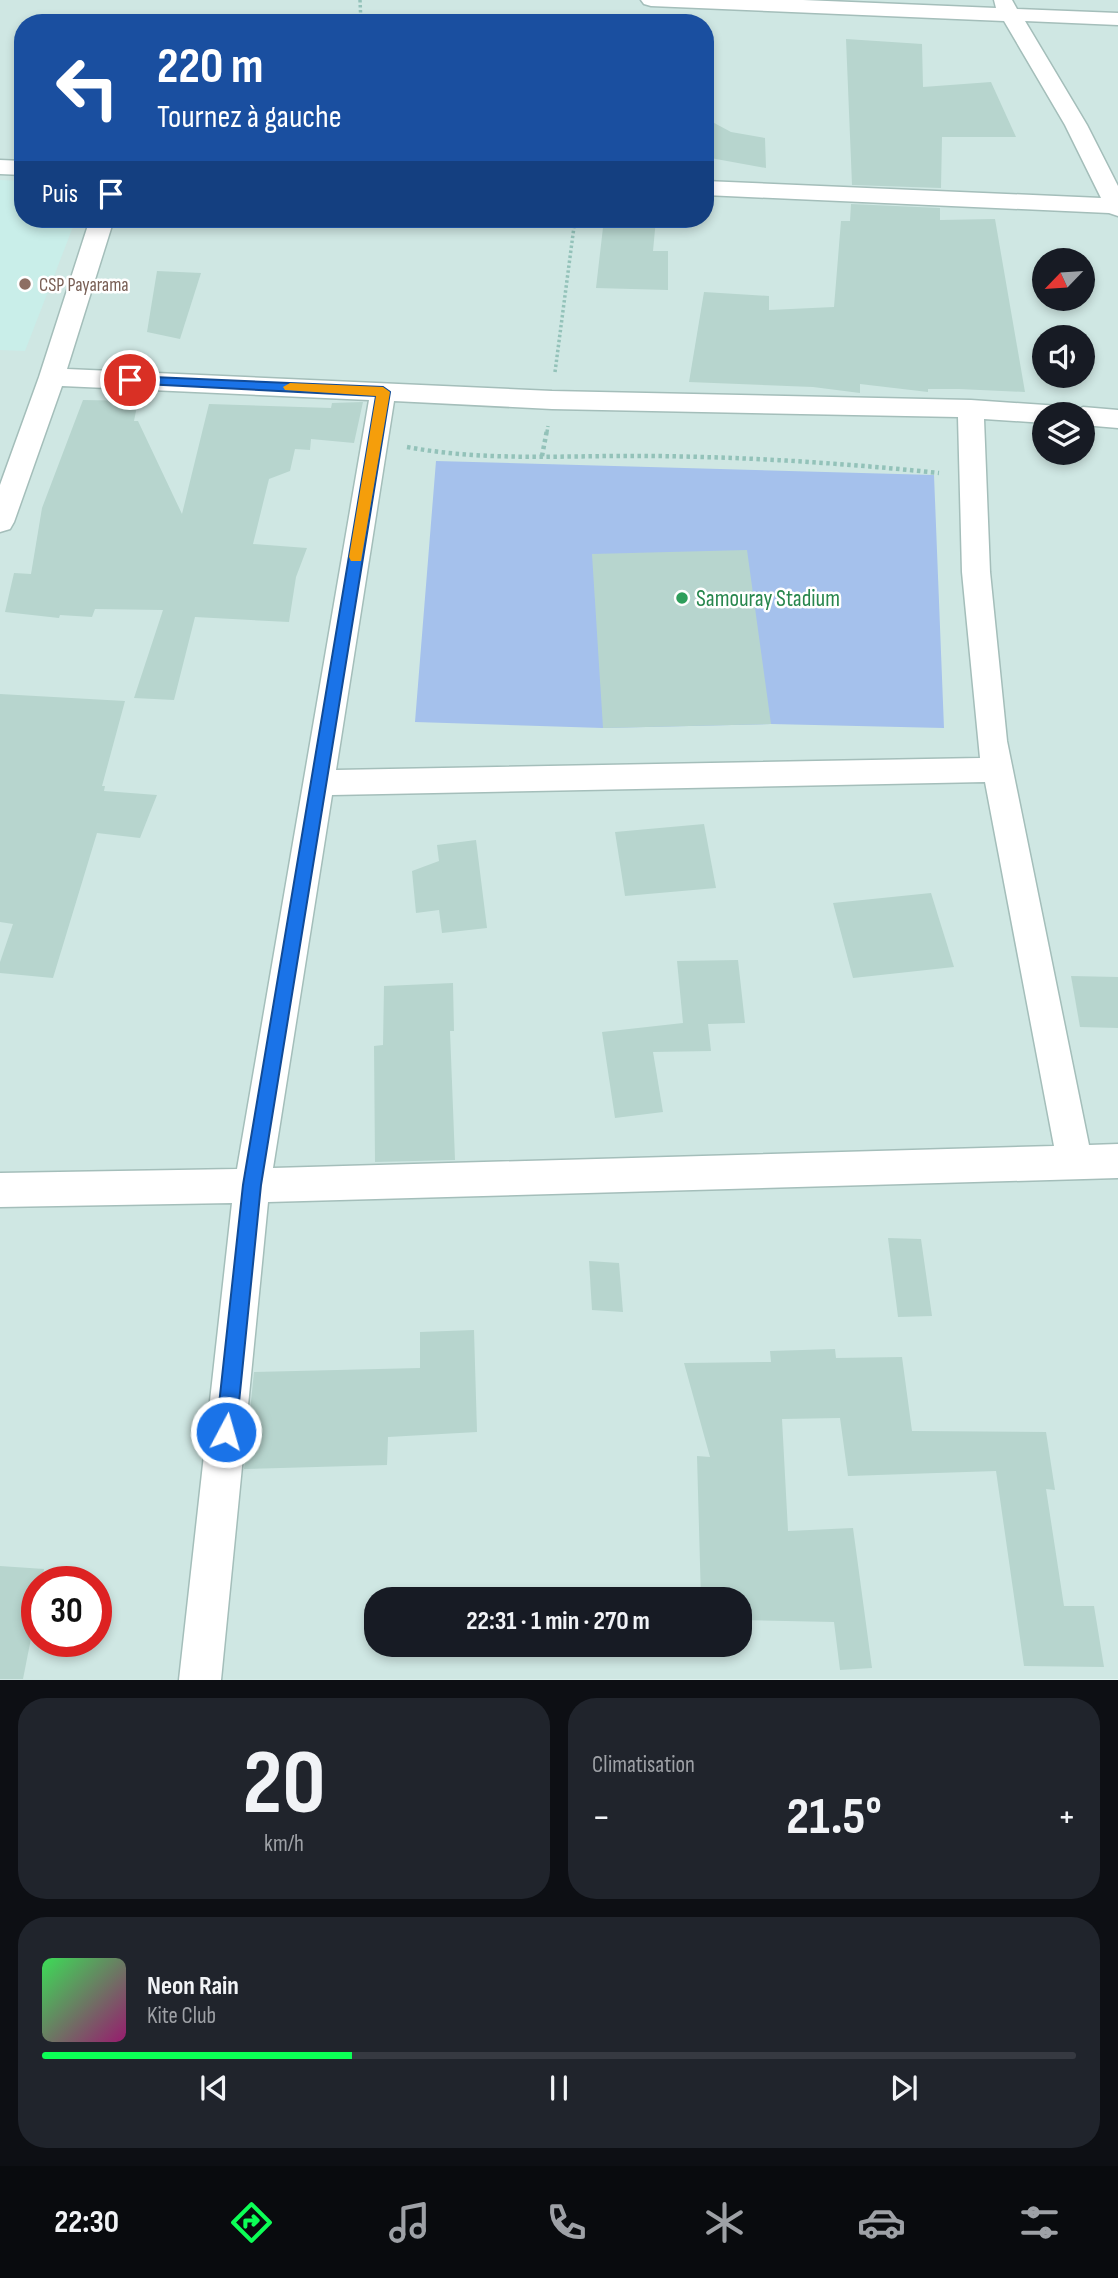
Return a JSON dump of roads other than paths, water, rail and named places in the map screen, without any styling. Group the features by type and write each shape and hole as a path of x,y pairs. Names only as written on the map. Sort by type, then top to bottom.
{"street":[{"path":"651,0 1007,8 1118,19"},
{"path":"714,188 1117,207 1076,125 1007,8"},
{"path":"0,522 52,377 99,228"},
{"path":"52,377 552,400 971,409 1032,413"},
{"path":"200,1679 252,1185 383,392"},
{"path":"971,409 976,572 992,741 1075,1163"},
{"path":"1095,417 1118,419"},
{"path":"318,783 998,770"},
{"path":"0,1190 438,1182 1118,1161"}],"place":[{"name":"CSP Payarama","path":"25,284"},
{"name":"Samouray Stadium","path":"682,598"}]}
